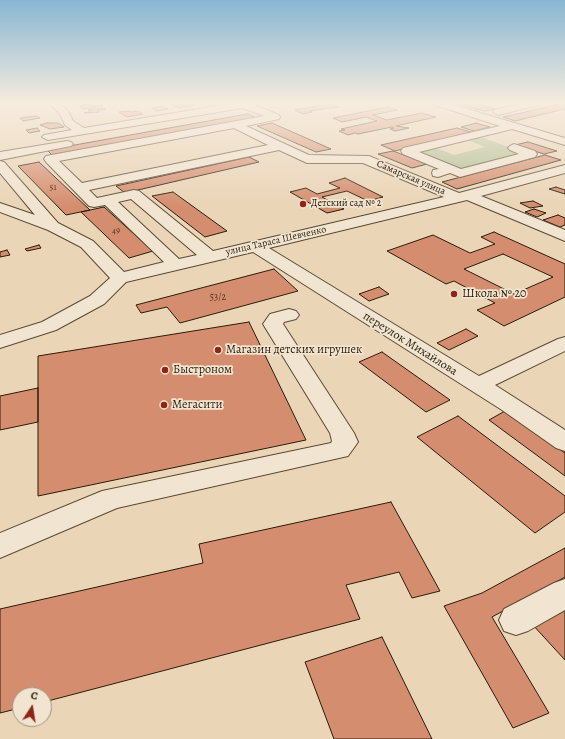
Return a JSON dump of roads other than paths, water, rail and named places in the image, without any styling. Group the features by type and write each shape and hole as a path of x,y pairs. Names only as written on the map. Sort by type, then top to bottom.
{"street":[{"path":"0,146 50,137"},
{"path":"0,156 90,137"},
{"path":"163,137 50,159 94,202 134,194 210,256"},
{"path":"262,137 280,146"},
{"path":"464,137 407,151 460,173 530,154 514,148"},
{"path":"549,137 564,142"},
{"path":"80,188 280,146"},
{"name":"Самарская улица","path":"280,146 307,159 365,159 413,180 565,236"},
{"path":"0,165 53,227"},
{"path":"413,180 451,169"},
{"name":"улица Тараса Шевченко","path":"120,278 462,197 565,169"},
{"path":"108,200 176,265"},
{"path":"0,207 53,227 86,244 120,278 98,300 49,326 0,342"},
{"name":"переулок Михайлова","path":"255,246 478,385 565,442"},
{"path":"0,546 112,499 339,450 345,442 342,433 273,324 277,318 289,315"},
{"path":"478,385 565,343"},
{"path":"516,620 565,592"}],"place":[{"name":"Детский сад № 2","path":"303,204"},
{"name":"Школа № 20","path":"454,294"},
{"name":"Магазин детских игрушек","path":"218,350"},
{"name":"Быстроном","path":"165,370"},
{"name":"Мегасити","path":"164,405"}]}
